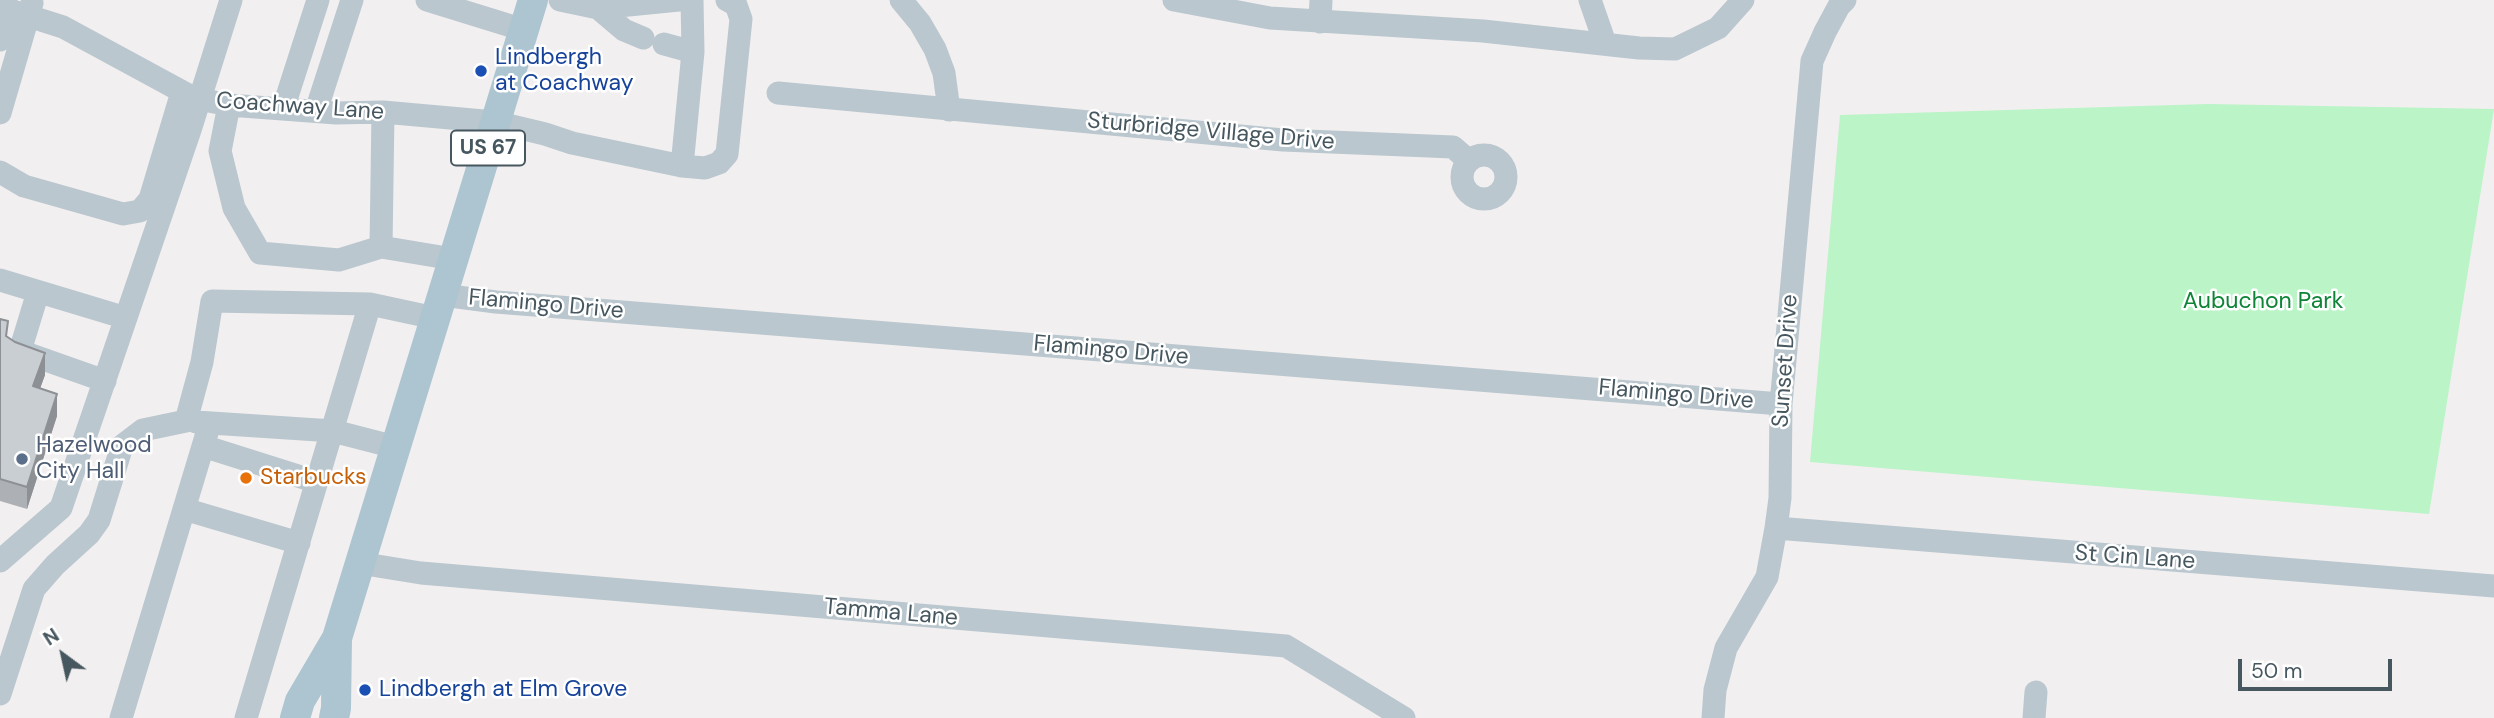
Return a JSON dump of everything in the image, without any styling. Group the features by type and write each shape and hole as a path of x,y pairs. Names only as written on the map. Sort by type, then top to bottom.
{"main road":[{"name":"US 67","path":"295,718 300,701 337,638 533,0"},
{"name":"US 67","path":"334,718 337,638"}],"street":[{"path":"0,172 24,186 123,214 140,211 150,199 230,0"},
{"path":"283,109 317,0"},
{"path":"316,110 352,0"},
{"path":"427,0 524,30"},
{"path":"560,0 598,8 679,0"},
{"path":"682,166 693,52 692,0"},
{"name":"Coachway Lane","path":"18,8 63,27 191,95 229,105 495,122 545,134 572,144 682,166 705,168 719,163 727,154 741,19 736,5 727,0"},
{"path":"901,0 920,23 935,49 944,74 949,110"},
{"path":"1174,0 1266,9 1321,11 1639,48 1675,49 1718,28 1743,0"},
{"path":"1590,0 1605,43"},
{"name":"Sunset Drive","path":"1713,718 1715,690 1726,648 1767,577 1780,498 1781,404 1812,61 1825,32 1845,0"},
{"path":"0,40 18,8"},
{"path":"0,113 18,8"},
{"path":"598,8 624,30 693,52"},
{"name":"Sturbridge Village Drive","path":"778,93 1283,140 1453,147 1469,160"},
{"path":"0,561 61,508 126,318 191,95"},
{"path":"229,105 220,151 234,208 260,253 339,260 380,247 453,259"},
{"path":"380,247 383,113"},
{"path":"0,280 126,318"},
{"path":"38,292 20,351 105,381"},
{"name":"Flamingo Drive","path":"186,422 202,362 212,301 438,307 510,303 1781,404"},
{"path":"246,718 370,304"},
{"path":"0,694 34,589 55,565 89,534 99,520 122,446 143,430 186,422 332,431 395,447"},
{"path":"121,718 210,423"},
{"path":"203,446 317,481"},
{"path":"184,509 299,543"},
{"name":"St Cin Lane","path":"1776,528 2494,586"},
{"name":"Tamma Lane","path":"359,563 421,573 1286,646 1404,718"},
{"path":"2034,718 2036,692"}],"green space":[{"name":"Aubuchon Park","path":"2208,104 2494,109 2429,514 1810,462 1840,115"}],"building":[{"name":"Hazelwood City Hall","path":"0,319 8,321 6,336 45,353 33,386 57,394 27,487 0,479"}],"place":[{"name":"Lindbergh at Coachway","path":"481,71"},
{"name":"Hazelwood City Hall","path":"22,459"},
{"name":"Starbucks","path":"246,478"},
{"name":"Lindbergh at Elm Grove","path":"365,690"}]}
